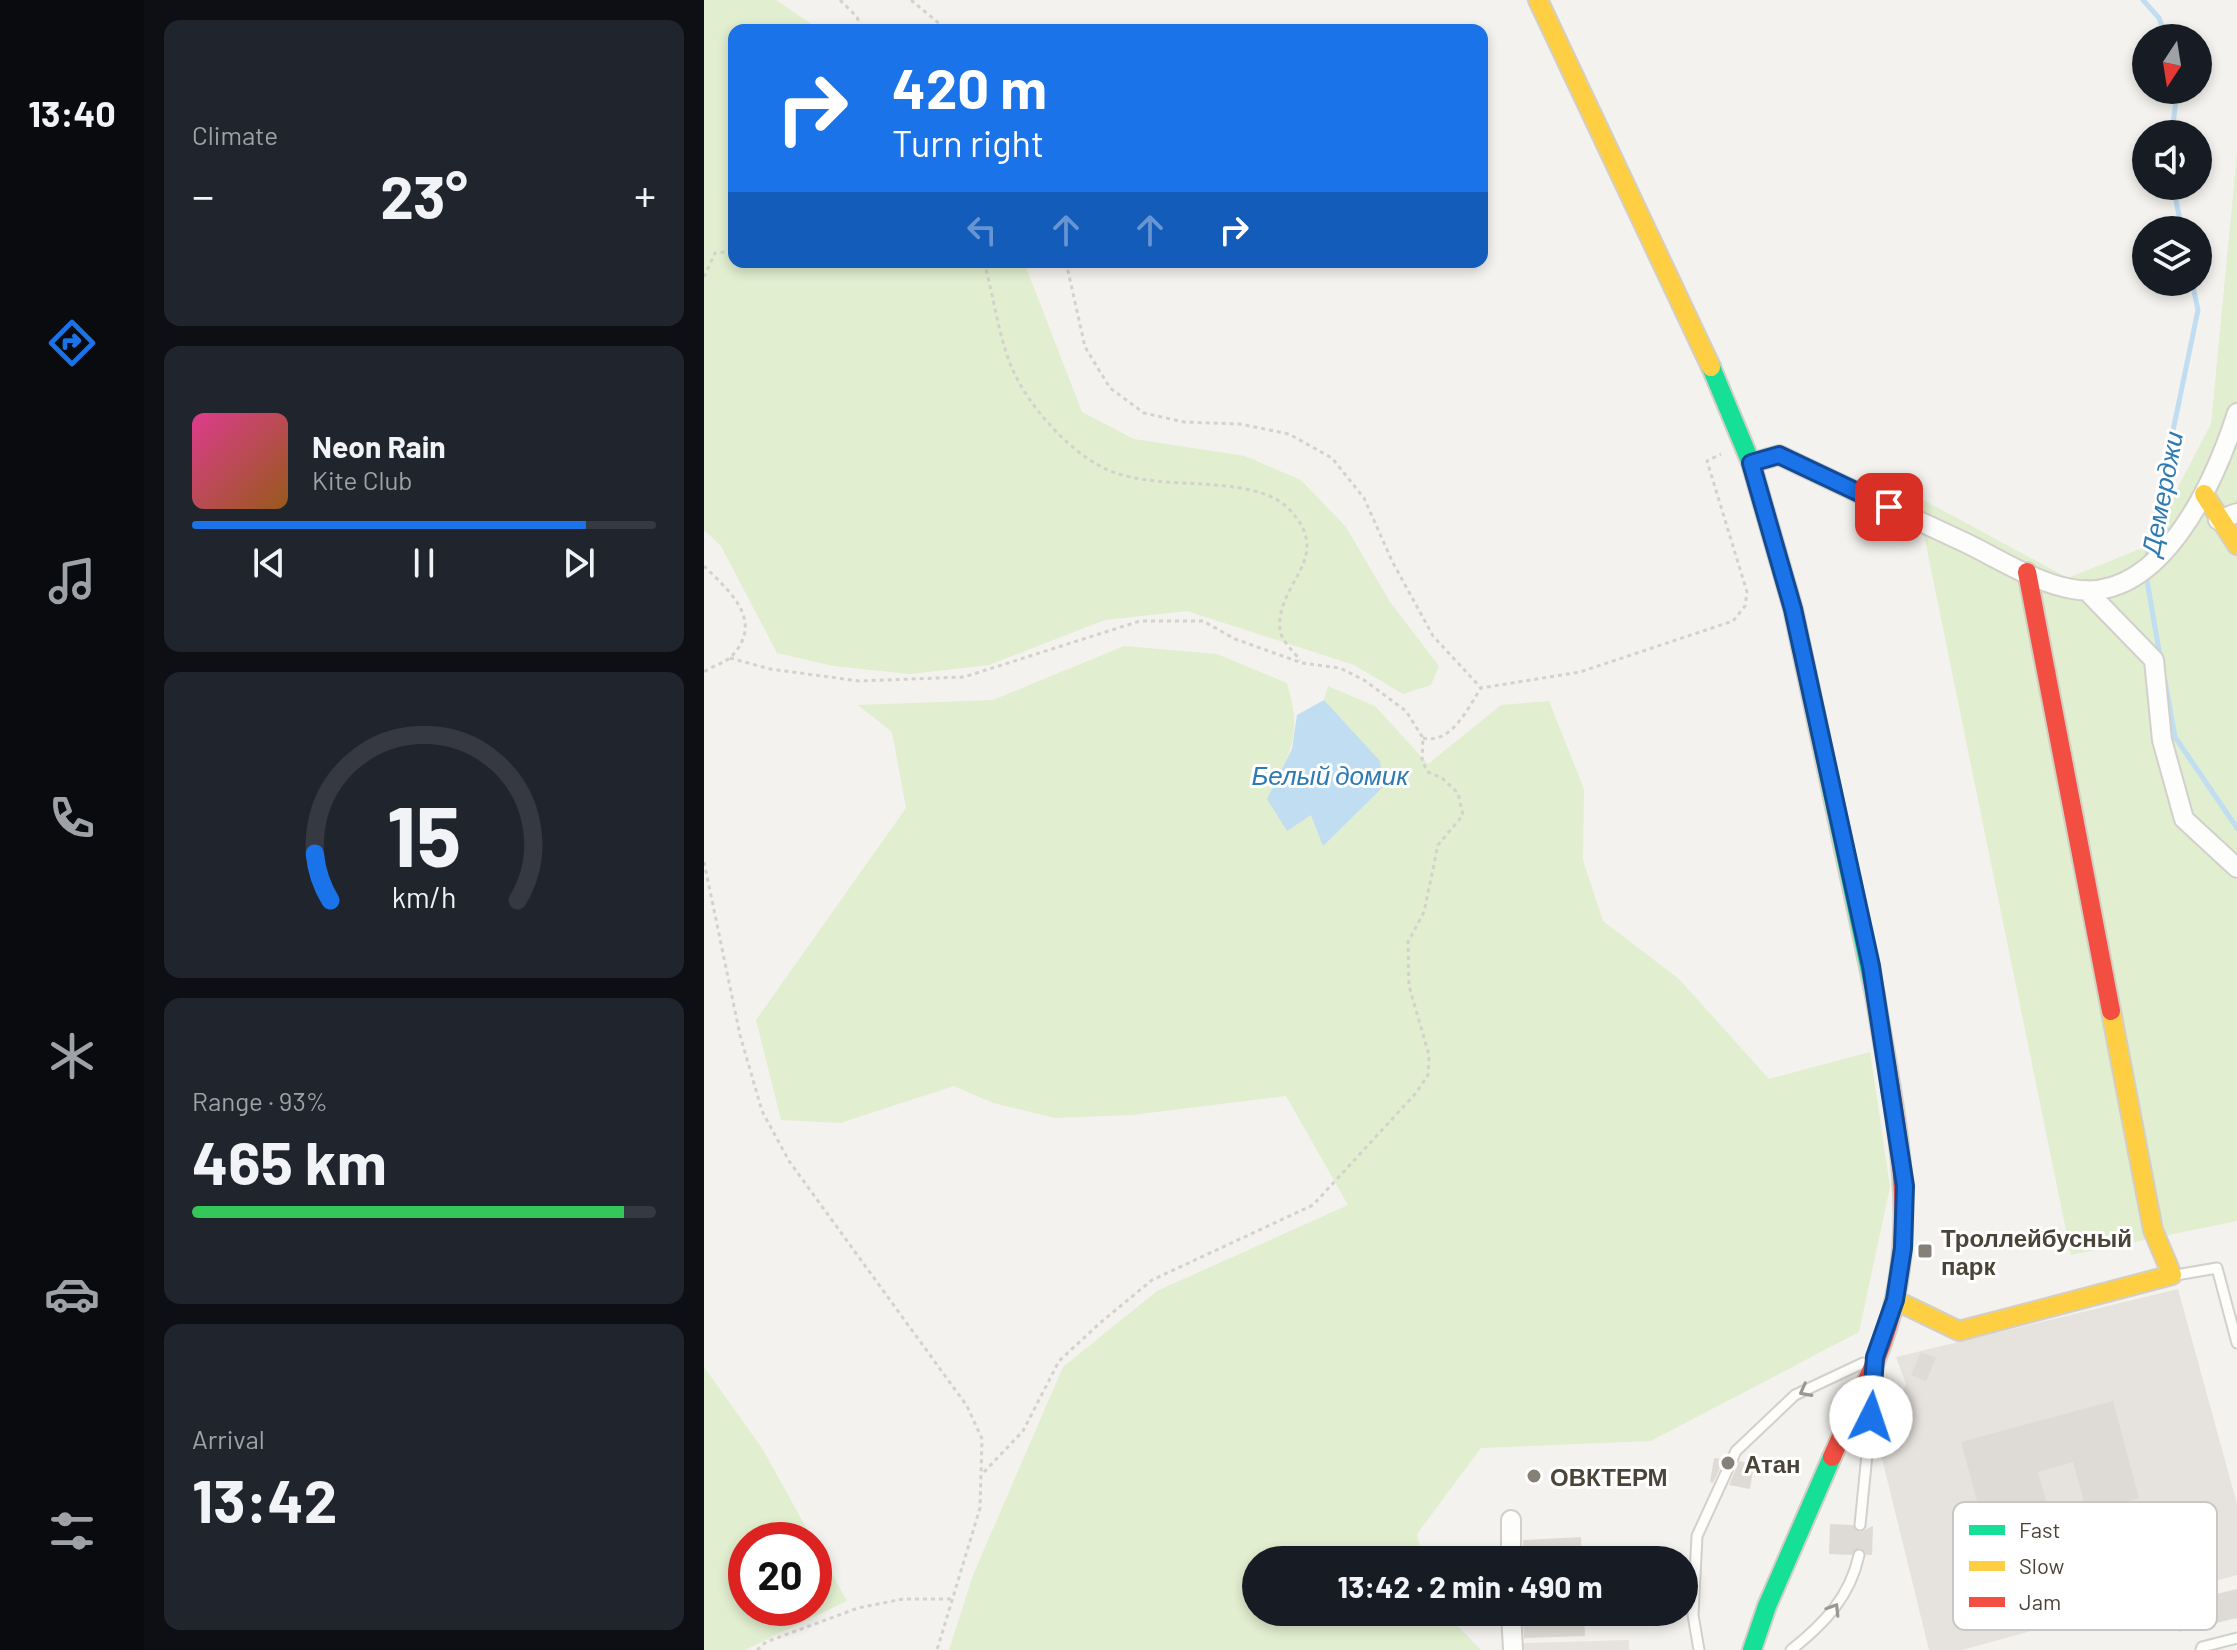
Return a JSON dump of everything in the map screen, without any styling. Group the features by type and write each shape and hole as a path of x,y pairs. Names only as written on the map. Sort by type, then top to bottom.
{"main road":[{"path":"1538,0 1723,392 1751,463 1793,609 1871,966 1905,1186 1905,1231 1895,1300 1875,1357 1752,1650"},
{"path":"2204,494 2237,545"},
{"path":"1895,1300 1959,1331 2172,1275 2153,1230 2027,572"}],"street":[{"path":"1751,463 1779,455 2027,572 2071,589 2099,590 2130,581 2161,557 2204,494 2237,413"},
{"path":"2218,520 2237,513"},
{"path":"2086,590 2154,660 2162,740 2184,819 2237,868"},
{"path":"1511,1520 1511,1546"},
{"path":"1512,1626 1513,1650"}],"lane":[{"path":"2172,1275 2217,1268 2237,1343"},
{"path":"1860,1525 1875,1357"},
{"path":"1699,1650 1693,1615 1697,1536 1736,1451 1795,1395 1875,1357"},
{"path":"1791,1650 1825,1624 1855,1576 1859,1555"},
{"path":"2201,1650 2202,1647 2237,1638"}],"path":[{"path":"840,0 860,24"},
{"path":"911,0 940,24"},
{"path":"704,277 715,253 728,252"},
{"path":"986,268 1012,370 1038,408 1077,449 1101,467 1130,476 1259,493 1285,505 1303,526 1307,547 1301,574 1282,603 1280,632 1302,663"},
{"path":"1067,268 1085,347 1110,388 1144,413 1184,422 1240,424 1289,434 1332,458 1364,498 1392,561 1433,636 1481,688"},
{"path":"1423,738 1434,741 1445,736 1481,688 1580,672 1733,621 1745,606 1747,592 1707,461 1743,443"},
{"path":"704,566 738,599 747,622 742,639 730,658 704,672"},
{"path":"730,658 770,669 859,681 964,677 1140,621 1203,621 1235,639 1302,663 1340,668 1364,680 1406,711 1423,738 1422,761 1428,772 1442,778 1458,793 1463,815 1438,845 1424,912 1408,942 1409,986 1429,1055 1428,1075 1313,1205 1152,1280 1100,1323 1059,1361 1023,1431 984,1472"},
{"path":"704,862 740,1035 762,1111 789,1161 967,1406 982,1439 984,1472 980,1508 955,1599 937,1650"},
{"path":"757,1650 766,1642 858,1608 903,1599 955,1599"}],"shaded area":[{"path":"2178,1289 2237,1504 2237,1575 2217,1580 2217,1502 1953,1502 1953,1630 2035,1630 1962,1650 1929,1650 1878,1442 1906,1384 1896,1357"},
{"path":"1629,1640 1629,1650 1521,1650 1521,1643"}],"green space":[{"path":"704,0 776,0 811,24 728,24 728,268 1026,268 1082,412 1134,439 1245,456 1301,480 1346,527 1390,602 1439,666 1431,685 1403,694 1354,665 1187,611 1105,620 989,665 910,674 833,666 777,653 721,546 704,530"},
{"path":"2237,153 2237,1221 2071,1255 1916,496 2068,578 2147,546 2211,424"},
{"path":"1124,646 1217,654 1287,683 1294,717 1292,743 1267,799 1380,762 1324,700 1328,686 1375,706 1428,764 1501,705 1549,701 1584,789 1583,860 1603,921 1679,979 1769,1079 1870,1052 1890,1187 1859,1332 1651,1441 1481,1448 1417,1534 1420,1546 1242,1546 1242,1626 1458,1626 1481,1650 949,1650 973,1575 1063,1367 1157,1291 1348,1205 1286,1096 1132,1115 1055,1118 993,1103 954,1086 840,1123 781,1120 756,1020 906,808 892,732 858,705 993,700"},
{"path":"704,1367 762,1448 803,1522 728,1522 728,1626 795,1626 745,1650 704,1650"},
{"path":"832,1574 847,1601 832,1608"}],"water":[{"name":"Белый домик","path":"1324,700 1380,761 1383,787 1323,846 1311,815 1287,831 1267,799 1292,749 1297,715"}],"building":[{"path":"1921,1352 1936,1358 1926,1381 1911,1375"},
{"path":"2113,1401 2139,1498 2125,1502 2084,1502 2073,1462 2038,1472 2046,1502 1977,1502 1961,1442"},
{"path":"1714,1458 1724,1459 1713,1483 1710,1482"},
{"path":"1739,1461 1754,1464 1750,1489 1729,1485"},
{"path":"1830,1524 1853,1525 1860,1532 1873,1526 1872,1555 1866,1555 1860,1548 1851,1555 1829,1554"},
{"path":"1581,1537 1581,1546 1523,1546 1523,1540"},
{"path":"2237,1589 2237,1618 2217,1623 2217,1594"},
{"path":"1524,1626 1585,1626 1585,1636 1524,1638"}],"waterway":[{"name":"Демерджи","path":"2143,0 2161,24"},
{"name":"Демерджи","path":"2174,120 2175,104"},
{"name":"Демерджи","path":"2176,200 2179,216"},
{"name":"Демерджи","path":"2146,561 2198,310 2195,296"},
{"name":"Демерджи","path":"2146,575 2160,656"},
{"name":"Демерджи","path":"2165,681 2175,737 2237,828"}],"traffic: fast":[{"path":"1711,367 1751,463 1793,609 1875,995"},
{"path":"1752,1650 1767,1606 1832,1457"}],"traffic: slow":[{"path":"1538,0 1711,367"},
{"path":"2204,494 2237,545"},
{"path":"1895,1300 1959,1331 2172,1275 2153,1230 2111,1011"}],"traffic: jam":[{"path":"2027,572 2111,1011"},
{"path":"1832,1457 1884,1339 1901,1260 1903,1184 1875,995"}],"place":[{"name":"Троллейбусный парк","path":"1925,1251"},
{"name":"Атан","path":"1728,1463"},
{"name":"ОВКТЕРМ","path":"1534,1476"}],"route":[{"path":"1871,1417 1875,1357 1895,1300 1903,1248 1905,1186 1871,966 1793,609 1751,463 1779,455 1889,507"}]}
